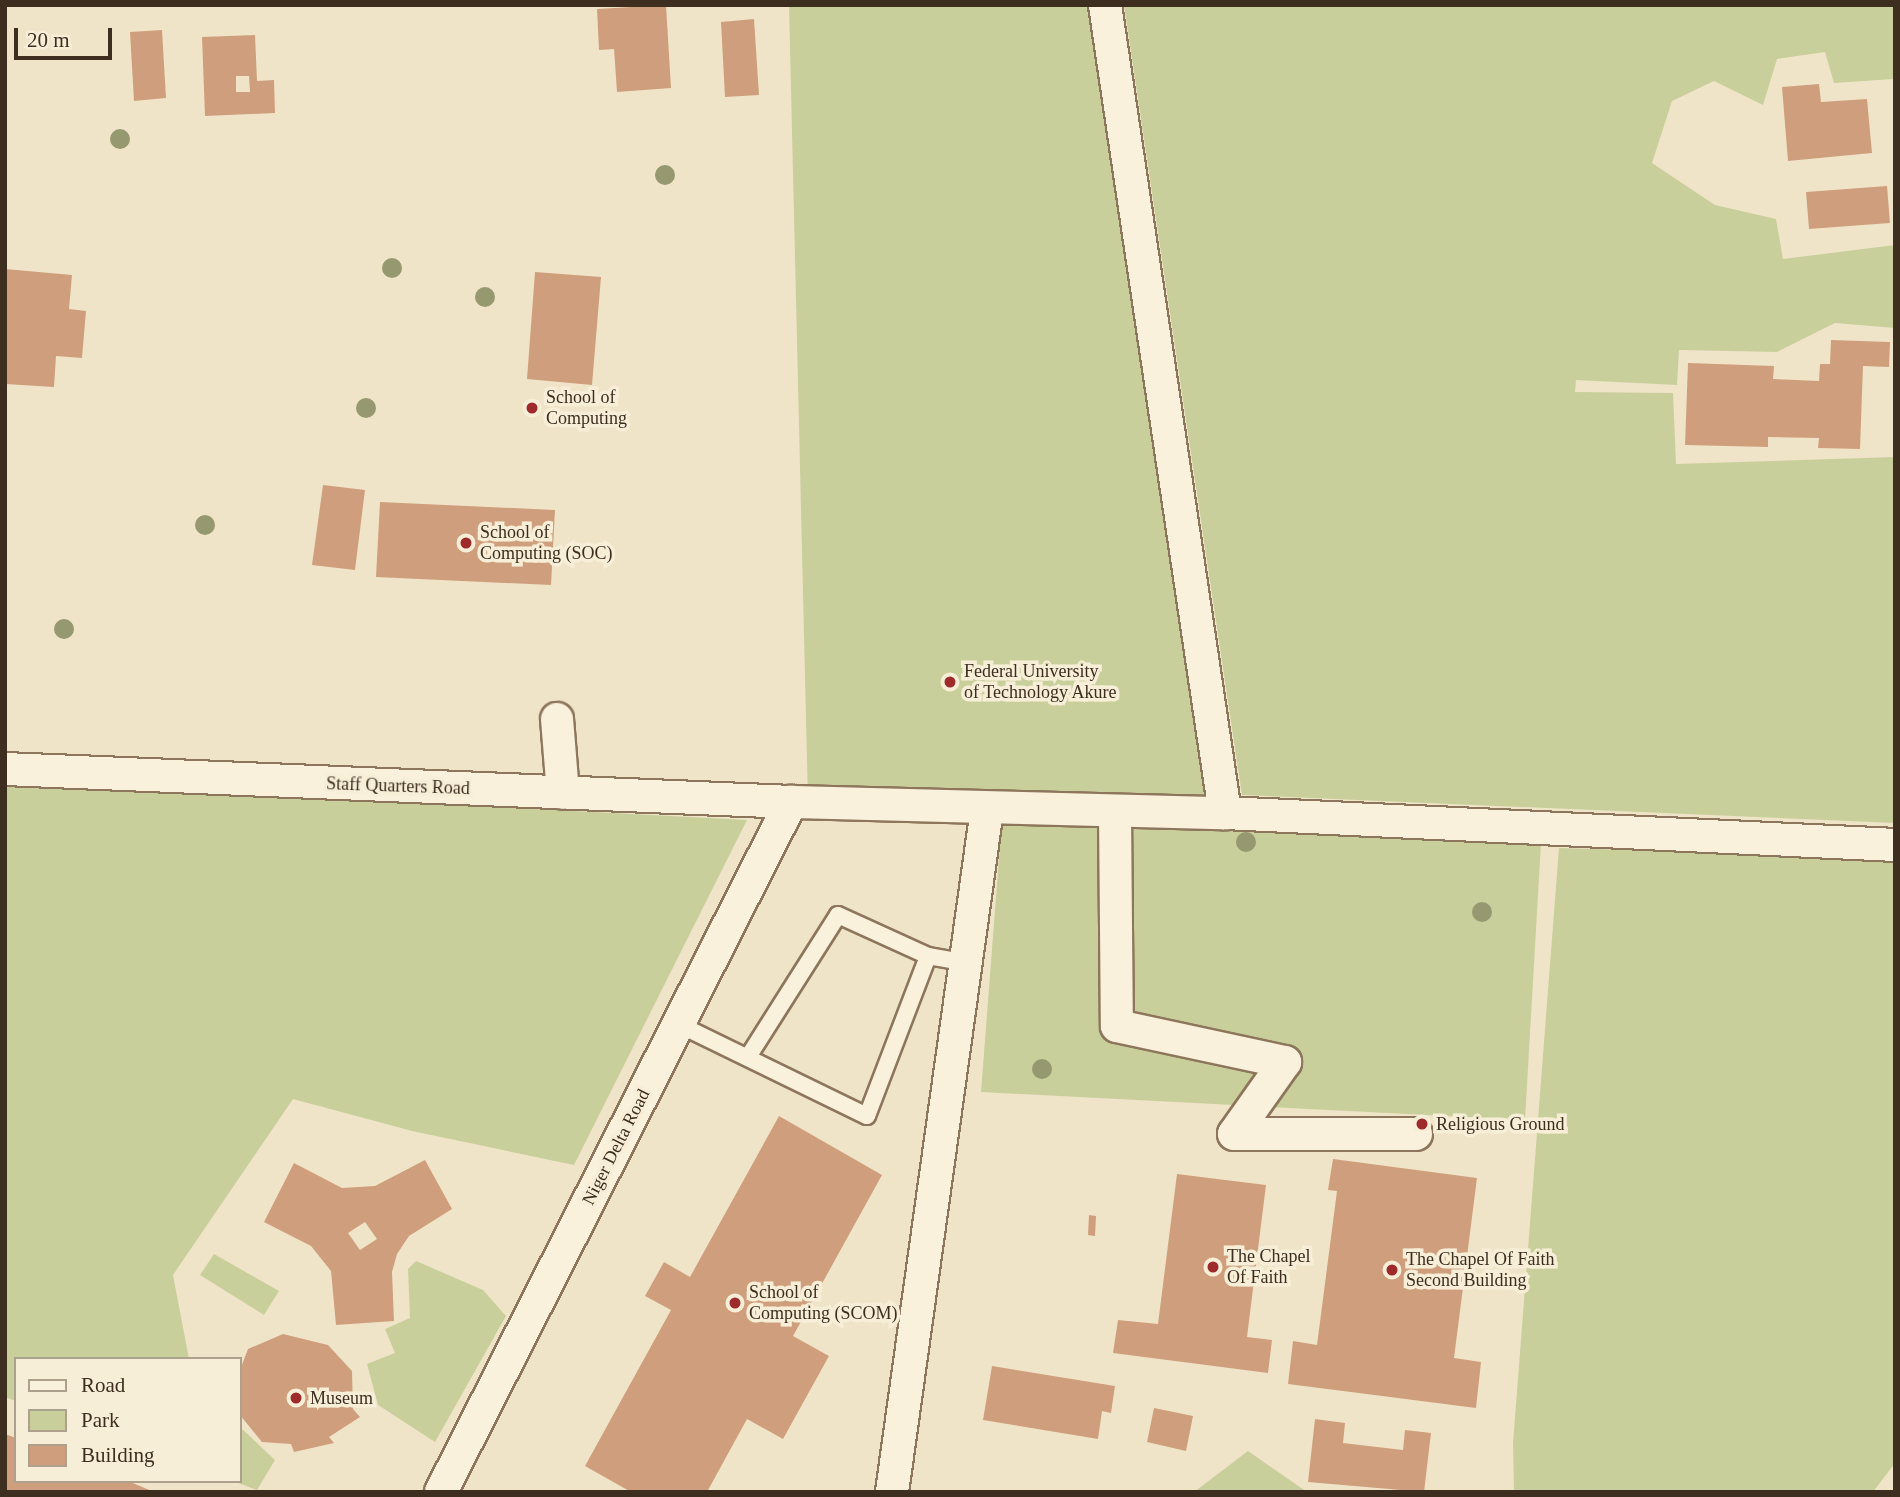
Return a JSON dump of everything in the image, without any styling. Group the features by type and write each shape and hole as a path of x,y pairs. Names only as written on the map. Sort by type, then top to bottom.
{"street":[{"path":"1105,5 1225,813"},
{"path":"557,719 563,793"},
{"name":"Staff Quarters Road","path":"5,769 791,802 1225,813 1895,845"},
{"name":"Niger Delta Road","path":"441,1492 791,802"},
{"path":"892,1492 987,809"},
{"path":"1115,812 1117,1026 1285,1062 1234,1134 1416,1134"}],"lane":[{"path":"748,1057 838,915 928,956 967,963"},
{"path":"678,1024 867,1116 928,956"}],"green space":[{"path":"789,5 1086,5 1159,361 1224,807 808,803"},
{"path":"1124,5 1895,5 1895,89 1893,79 1834,83 1825,52 1777,59 1763,105 1714,81 1672,101 1652,163 1715,205 1776,219 1783,259 1895,245 1895,328 1835,323 1777,352 1679,350 1677,385 1576,380 1575,392 1673,393 1676,464 1895,457 1895,823 1242,795"},
{"path":"5,781 747,820 574,1165 412,1131 293,1099 173,1275 189,1357 14,1357 14,1400 5,1397"},
{"path":"1002,819 1541,843 1525,1120 981,1092"},
{"path":"1559,848 1895,857 1895,1463 1873,1492 1514,1492 1513,1443"},
{"path":"214,1254 279,1291 264,1315 200,1275"},
{"path":"416,1261 483,1290 506,1316 435,1442 378,1405 367,1364 395,1353 385,1329 410,1318 408,1269"},
{"path":"242,1429 275,1460 257,1490 238,1483 242,1483"},
{"path":"1248,1451 1307,1492 1194,1492"}],"building":[{"path":"666,5 671,88 617,92 614,49 599,50 597,9"},
{"path":"754,19 759,95 725,97 721,22"},
{"path":"162,30 166,98 134,101 130,32"},
{"path":"255,35 257,81 274,80 275,113 205,116 202,37","holes":["236,76 249,76 250,92 236,92"]},
{"path":"1819,84 1821,102 1867,99 1872,153 1788,161 1782,87"},
{"path":"1887,186 1890,223 1809,229 1806,192"},
{"path":"5,269 72,275 69,309 86,311 82,358 56,356 54,387 5,384"},
{"path":"535,272 601,277 592,385 527,379"},
{"path":"1831,340 1890,342 1889,367 1863,366 1860,449 1818,448 1819,438 1768,437 1768,447 1685,445 1688,363 1774,366 1773,379 1819,381 1820,364 1830,364"},
{"path":"323,485 365,490 355,570 312,565"},
{"name":"School of Computing (SOC)","path":"380,502 555,510 551,585 376,577"},
{"name":"School of Computing (SCOM)","path":"779,1116 882,1175 793,1336 829,1356 783,1439 747,1419 707,1492 631,1492 585,1466 671,1310 645,1296 664,1262 690,1277"},
{"path":"1333,1159 1477,1178 1454,1358 1481,1362 1476,1408 1288,1384 1293,1341 1317,1345 1337,1191 1328,1190"},
{"path":"425,1160 452,1209 409,1236 397,1254 392,1272 394,1321 336,1325 331,1271 311,1246 264,1222 294,1163 342,1188 375,1186","holes":["365,1222 377,1239 360,1250 348,1233"]},
{"path":"1177,1174 1266,1185 1247,1337 1272,1340 1268,1373 1113,1353 1118,1320 1158,1324"},
{"path":"1089,1215 1096,1216 1095,1236 1088,1235"},
{"name":"Museum","path":"283,1334 328,1345 352,1371 353,1409 360,1417 329,1437 334,1443 294,1452 291,1444 262,1442 242,1417 242,1365 248,1349"},
{"path":"992,1366 1115,1386 1111,1413 1102,1411 1098,1439 983,1420"},
{"path":"1154,1408 1193,1416 1186,1451 1147,1442"},
{"path":"1315,1419 1345,1423 1343,1443 1403,1450 1405,1430 1431,1433 1424,1492 1308,1482"},
{"path":"5,1434 14,1437 14,1483 133,1483 154,1492 5,1492"}],"place":[{"name":"School of Computing","path":"532,408"},
{"name":"School of Computing (SOC)","path":"466,543"},
{"name":"Federal University of Technology Akure","path":"950,682"},
{"name":"Religious Ground","path":"1422,1124"},
{"name":"The Chapel Of Faith","path":"1213,1267"},
{"name":"The Chapel Of Faith Second Building","path":"1392,1270"},
{"name":"School of Computing (SCOM)","path":"735,1303"},
{"name":"Museum","path":"296,1398"}]}
